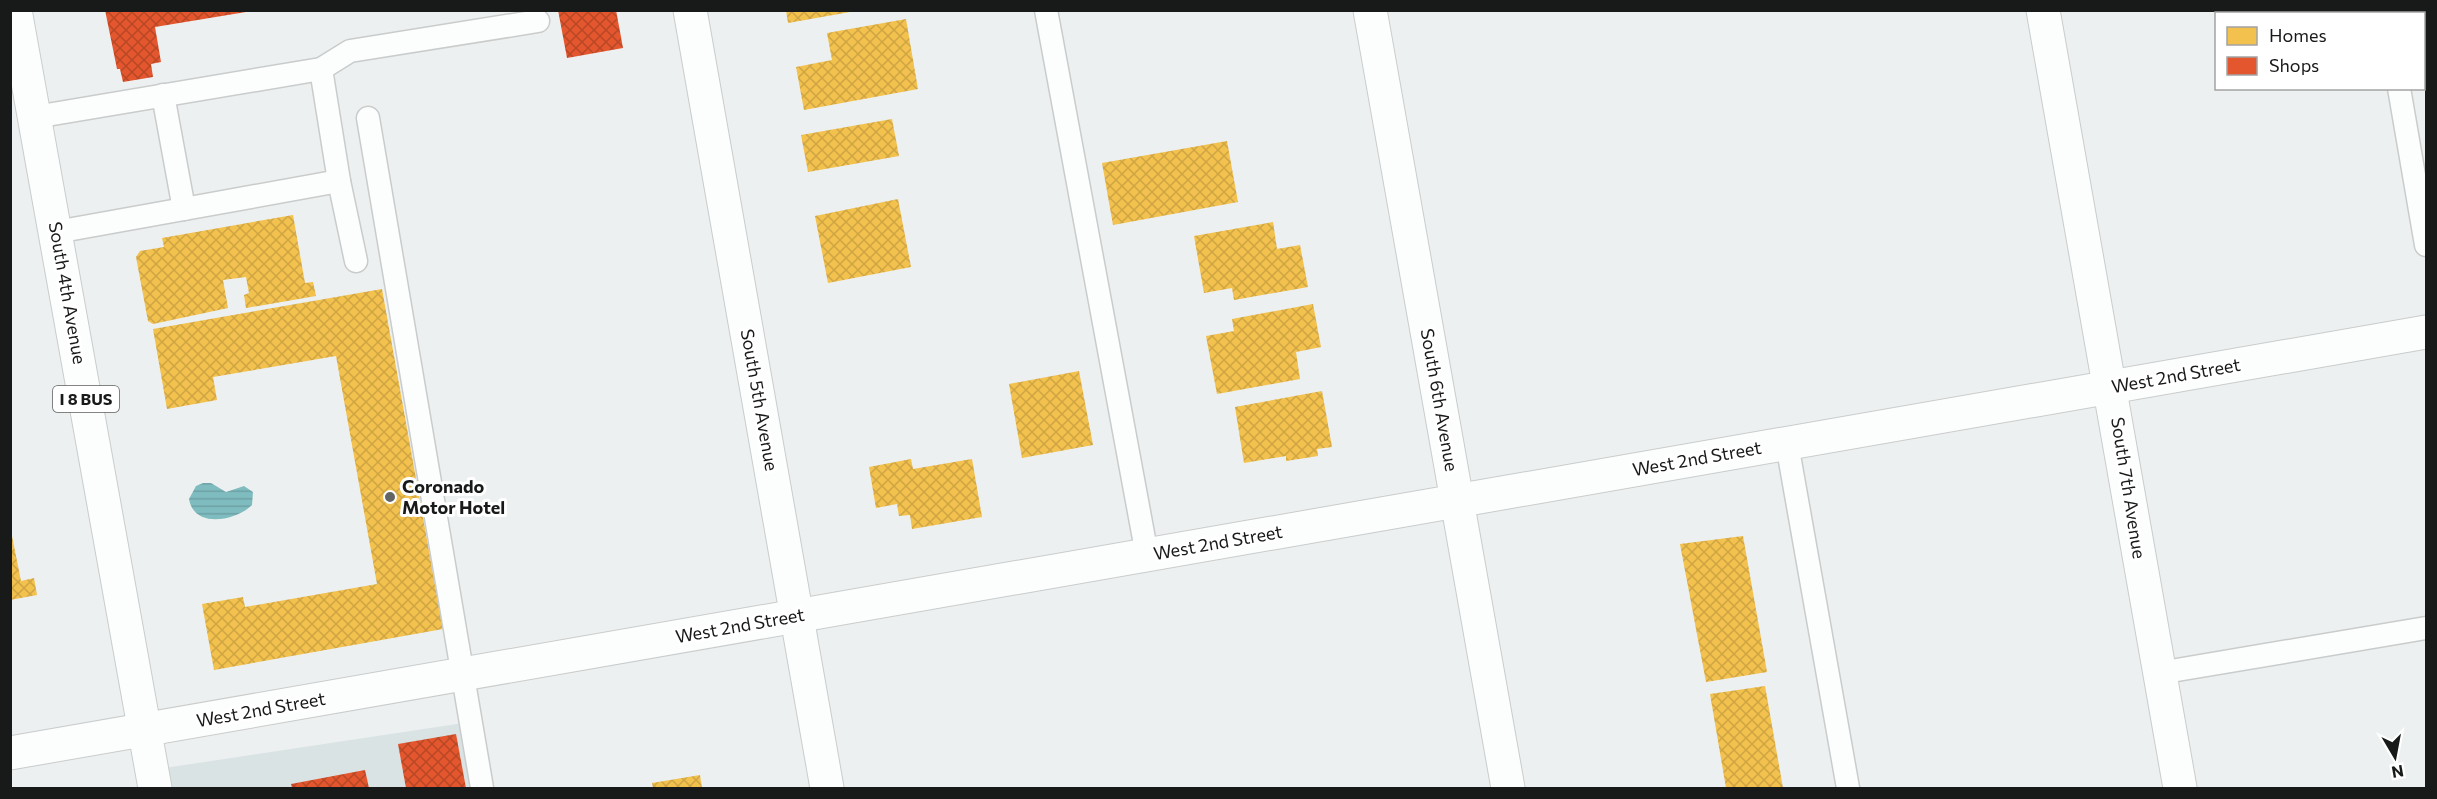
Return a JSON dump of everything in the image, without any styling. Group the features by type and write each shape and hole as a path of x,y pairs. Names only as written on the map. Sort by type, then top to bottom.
{"street":[{"name":"South 4th Avenue","path":"15,10 154,789"},
{"name":"South 5th Avenue","path":"690,10 827,789"},
{"name":"South 6th Avenue","path":"1370,10 1508,789"},
{"name":"South 7th Avenue","path":"2043,10 2180,789"},
{"name":"West 2nd Street","path":"10,753 2427,332"}],"lane":[{"path":"1046,10 1147,555"},
{"path":"34,117 321,69 350,51 538,21"},
{"path":"321,69 339,181 356,261"},
{"path":"2399,90 2427,245"},
{"path":"163,95 184,209"},
{"path":"368,118 482,789"},
{"path":"56,232 339,181"},
{"path":"1787,444 1848,789"},
{"path":"2158,673 2427,628"}],"shaded area":[{"path":"470,722 482,788 155,788 151,770"}],"water":[{"path":"211,483 226,492 244,486 253,492 252,505 245,511 226,518 207,518 199,515 192,509 189,499 196,486"}],"building: Homes":[{"path":"786,10 849,10 850,12 788,23"},
{"path":"906,19 918,89 804,110 796,67 832,60 827,33"},
{"path":"892,119 899,156 808,172 801,135"},
{"path":"1227,141 1238,202 1113,225 1102,163"},
{"path":"898,199 911,267 828,283 815,216"},
{"path":"293,215 305,283 313,282 316,296 246,308 244,295 249,293 246,277 223,280 228,308 153,324 148,321 136,257 140,251 164,247 162,238"},
{"path":"1273,222 1277,249 1300,245 1308,287 1234,300 1232,288 1204,293 1194,236"},
{"name":"Coronado Motor Hotel","path":"382,289 443,629 214,670 202,604 243,597 245,607 377,584 336,356 213,377 217,400 167,409 153,329"},
{"path":"1313,304 1321,347 1296,352 1300,379 1217,394 1206,336 1234,331 1232,319"},
{"path":"1079,371 1093,445 1022,458 1009,384"},
{"path":"1322,391 1332,447 1317,449 1318,456 1286,461 1286,456 1244,463 1235,407"},
{"path":"911,459 913,469 972,459 982,517 912,529 910,515 899,516 897,504 876,508 869,467"},
{"path":"10,526 21,581 34,578 37,595 10,600"},
{"path":"1743,536 1767,672 1706,682 1680,544"},
{"path":"1765,686 1783,788 1726,788 1710,694"},
{"path":"700,775 702,788 653,788 652,783"}],"building: Shops":[{"path":"105,10 246,10 246,12 155,27 161,62 151,64 153,77 123,82 120,69 117,69"},
{"path":"558,10 616,10 623,48 567,58"},
{"path":"456,734 466,788 406,788 398,744"},
{"path":"365,770 369,788 292,788 291,784"}],"place":[{"name":"Coronado Motor Hotel","path":"390,497"}]}
